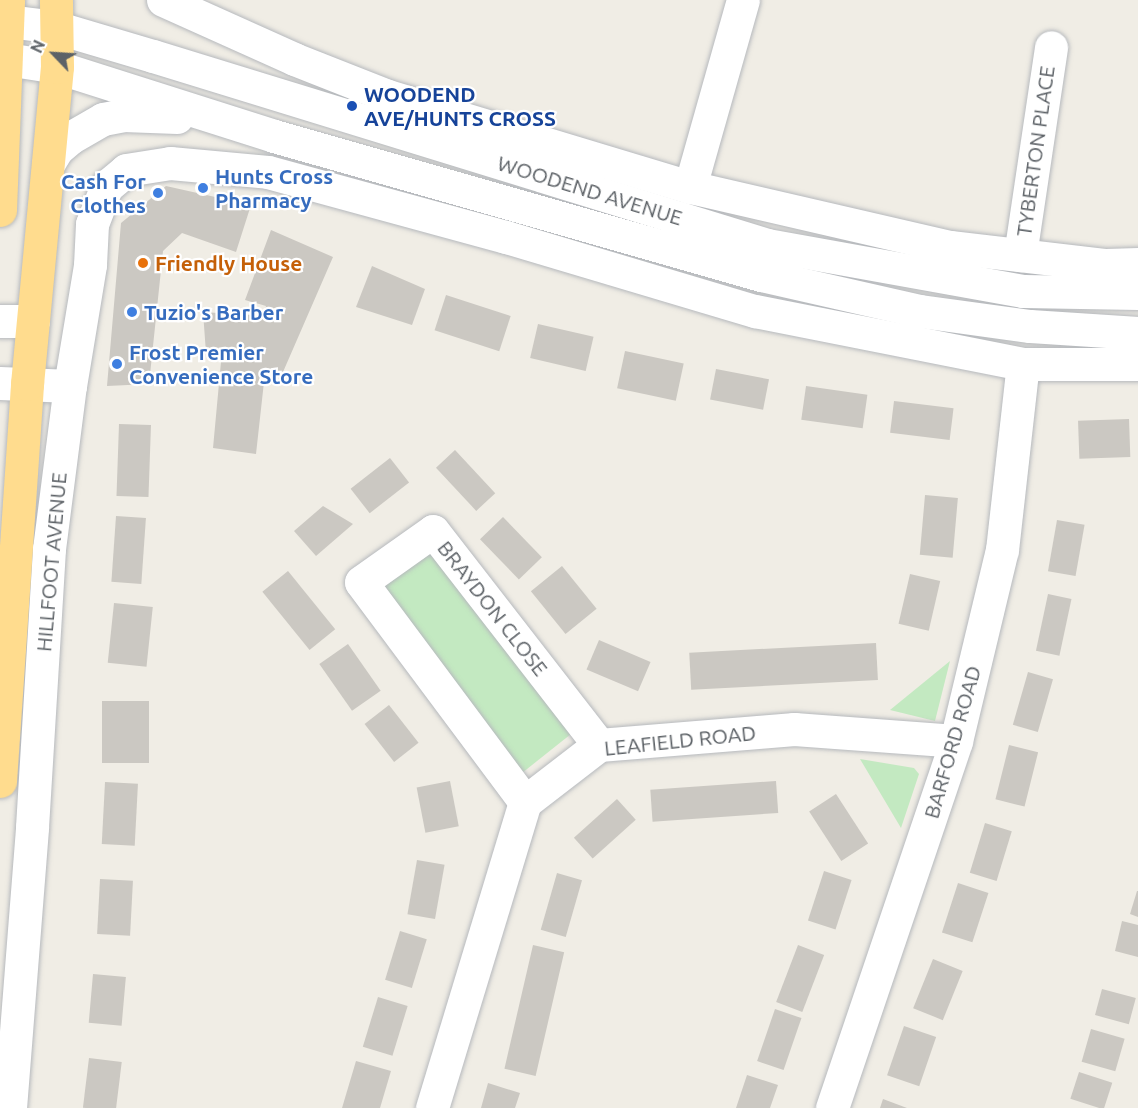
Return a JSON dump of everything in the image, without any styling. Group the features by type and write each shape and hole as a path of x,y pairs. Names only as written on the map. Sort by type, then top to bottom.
{"highway":[{"path":"0,210 4,138 2,58 4,13"},
{"name":"HILLFOOT AVENUE","path":"0,781 13,383 33,321 57,67 55,14"}],"street":[{"name":"WOODEND AVENUE","path":"163,0 294,59 388,96 690,187 950,247 1106,265 1138,264"},
{"path":"690,187 743,0"},
{"name":"WOODEND AVENUE","path":"4,13 55,14 284,96 767,245 1023,291 1138,293"},
{"name":"TYBERTON PLACE","path":"1020,255 1051,48"},
{"name":"WOODEND AVENUE","path":"2,58 57,67 274,136 761,275 920,311 1030,326 1138,333"},
{"path":"294,59 274,136 268,172 506,237 755,311 1023,364 1138,364"},
{"path":"48,164 57,149 70,138 103,119 135,115 220,119"},
{"name":"HILLFOOT AVENUE","path":"10,1108 32,827 49,549 70,386 90,265 92,224 106,187 126,170 170,163 268,172"},
{"path":"0,321 33,321"},
{"name":"BARFORD ROAD","path":"832,1108 956,741 1002,550 1023,364"},
{"path":"13,383 70,386"},
{"name":"BRAYDON CLOSE","path":"525,802 360,582 433,531 599,745"},
{"name":"LEAFIELD ROAD","path":"525,802 599,745 794,729 956,741"},
{"path":"432,1108 525,802"}],"green space":[{"path":"433,531 571,734 517,777 361,582"},
{"path":"950,661 935,721 890,710"},
{"path":"860,759 914,768 919,774 901,828"}],"building":[{"path":"166,186 251,205 236,252 182,233 163,251 149,384 107,386 121,223"},
{"path":"271,230 333,257 283,372 265,373 256,454 213,448 222,351 206,353 203,312 263,316 266,306 245,300"},
{"path":"372,266 425,289 412,325 356,307"},
{"path":"446,295 511,316 499,351 435,330"},
{"path":"538,324 594,337 586,371 530,358"},
{"path":"625,351 684,363 676,401 617,388"},
{"path":"716,369 769,379 763,410 710,399"},
{"path":"806,386 867,395 863,428 801,420"},
{"path":"894,401 954,408 950,440 890,433"},
{"path":"1129,419 1130,457 1079,459 1078,421"},
{"path":"119,424 151,425 148,497 116,496"},
{"path":"455,450 495,493 476,511 436,468"},
{"path":"390,458 409,482 370,513 351,489"},
{"path":"925,495 958,498 953,558 920,555"},
{"path":"323,506 353,524 316,556 294,531"},
{"path":"116,516 146,518 141,584 111,582"},
{"path":"503,517 542,557 519,580 480,539"},
{"path":"1057,520 1085,525 1076,576 1048,571"},
{"path":"562,566 597,609 566,634 531,591"},
{"path":"288,571 335,629 310,650 262,592"},
{"path":"910,574 940,581 929,631 899,624"},
{"path":"1048,594 1071,599 1059,656 1036,651"},
{"path":"114,603 153,607 147,667 108,663"},
{"path":"599,640 651,662 638,691 586,669"},
{"path":"876,643 878,680 691,690 689,653"},
{"path":"348,644 381,691 352,711 319,664"},
{"path":"1028,672 1053,679 1038,732 1013,725"},
{"path":"102,701 149,701 149,763 102,763"},
{"path":"389,705 419,743 394,762 365,724"},
{"path":"1009,745 1038,752 1025,807 995,799"},
{"path":"450,781 459,826 425,833 417,787"},
{"path":"776,781 778,813 653,822 650,790"},
{"path":"105,782 138,784 135,846 102,844"},
{"path":"836,794 868,843 841,861 809,811"},
{"path":"617,799 636,820 593,859 574,838"},
{"path":"985,823 1012,831 997,881 970,873"},
{"path":"417,860 445,865 435,919 407,914"},
{"path":"824,871 852,880 836,929 808,920"},
{"path":"557,873 582,880 566,937 541,930"},
{"path":"100,879 133,881 130,936 97,934"},
{"path":"958,883 988,893 972,942 942,932"},
{"path":"1138,891 1138,917 1130,914"},
{"path":"1122,921 1138,925 1138,957 1115,951"},
{"path":"400,931 427,939 412,988 385,980"},
{"path":"533,945 564,952 536,1076 504,1069"},
{"path":"798,945 824,955 802,1012 776,1002"},
{"path":"933,959 963,971 943,1020 913,1008"},
{"path":"93,974 126,977 122,1026 89,1023"},
{"path":"1102,989 1136,998 1129,1024 1095,1015"},
{"path":"378,997 408,1006 392,1056 363,1047"},
{"path":"775,1009 801,1018 784,1070 757,1061"},
{"path":"904,1026 936,1037 919,1086 887,1075"},
{"path":"1091,1029 1125,1039 1115,1071 1082,1062"},
{"path":"89,1058 122,1062 116,1108 83,1108"},
{"path":"356,1061 391,1071 380,1108 342,1108"},
{"path":"1079,1072 1112,1083 1104,1108 1070,1099"},
{"path":"747,1075 778,1085 770,1108 736,1108"},
{"path":"488,1083 520,1093 515,1108 481,1108"},
{"path":"883,1099 907,1108 880,1108"}],"place":[{"name":"WOODEND AVE/HUNTS CROSS","path":"352,106"},
{"name":"Hunts Cross Pharmacy","path":"203,188"},
{"name":"Cash For Clothes","path":"158,193"},
{"name":"Friendly House","path":"143,263"},
{"name":"Tuzio's Barber","path":"132,312"},
{"name":"Frost Premier Convenience Store","path":"117,364"}]}
